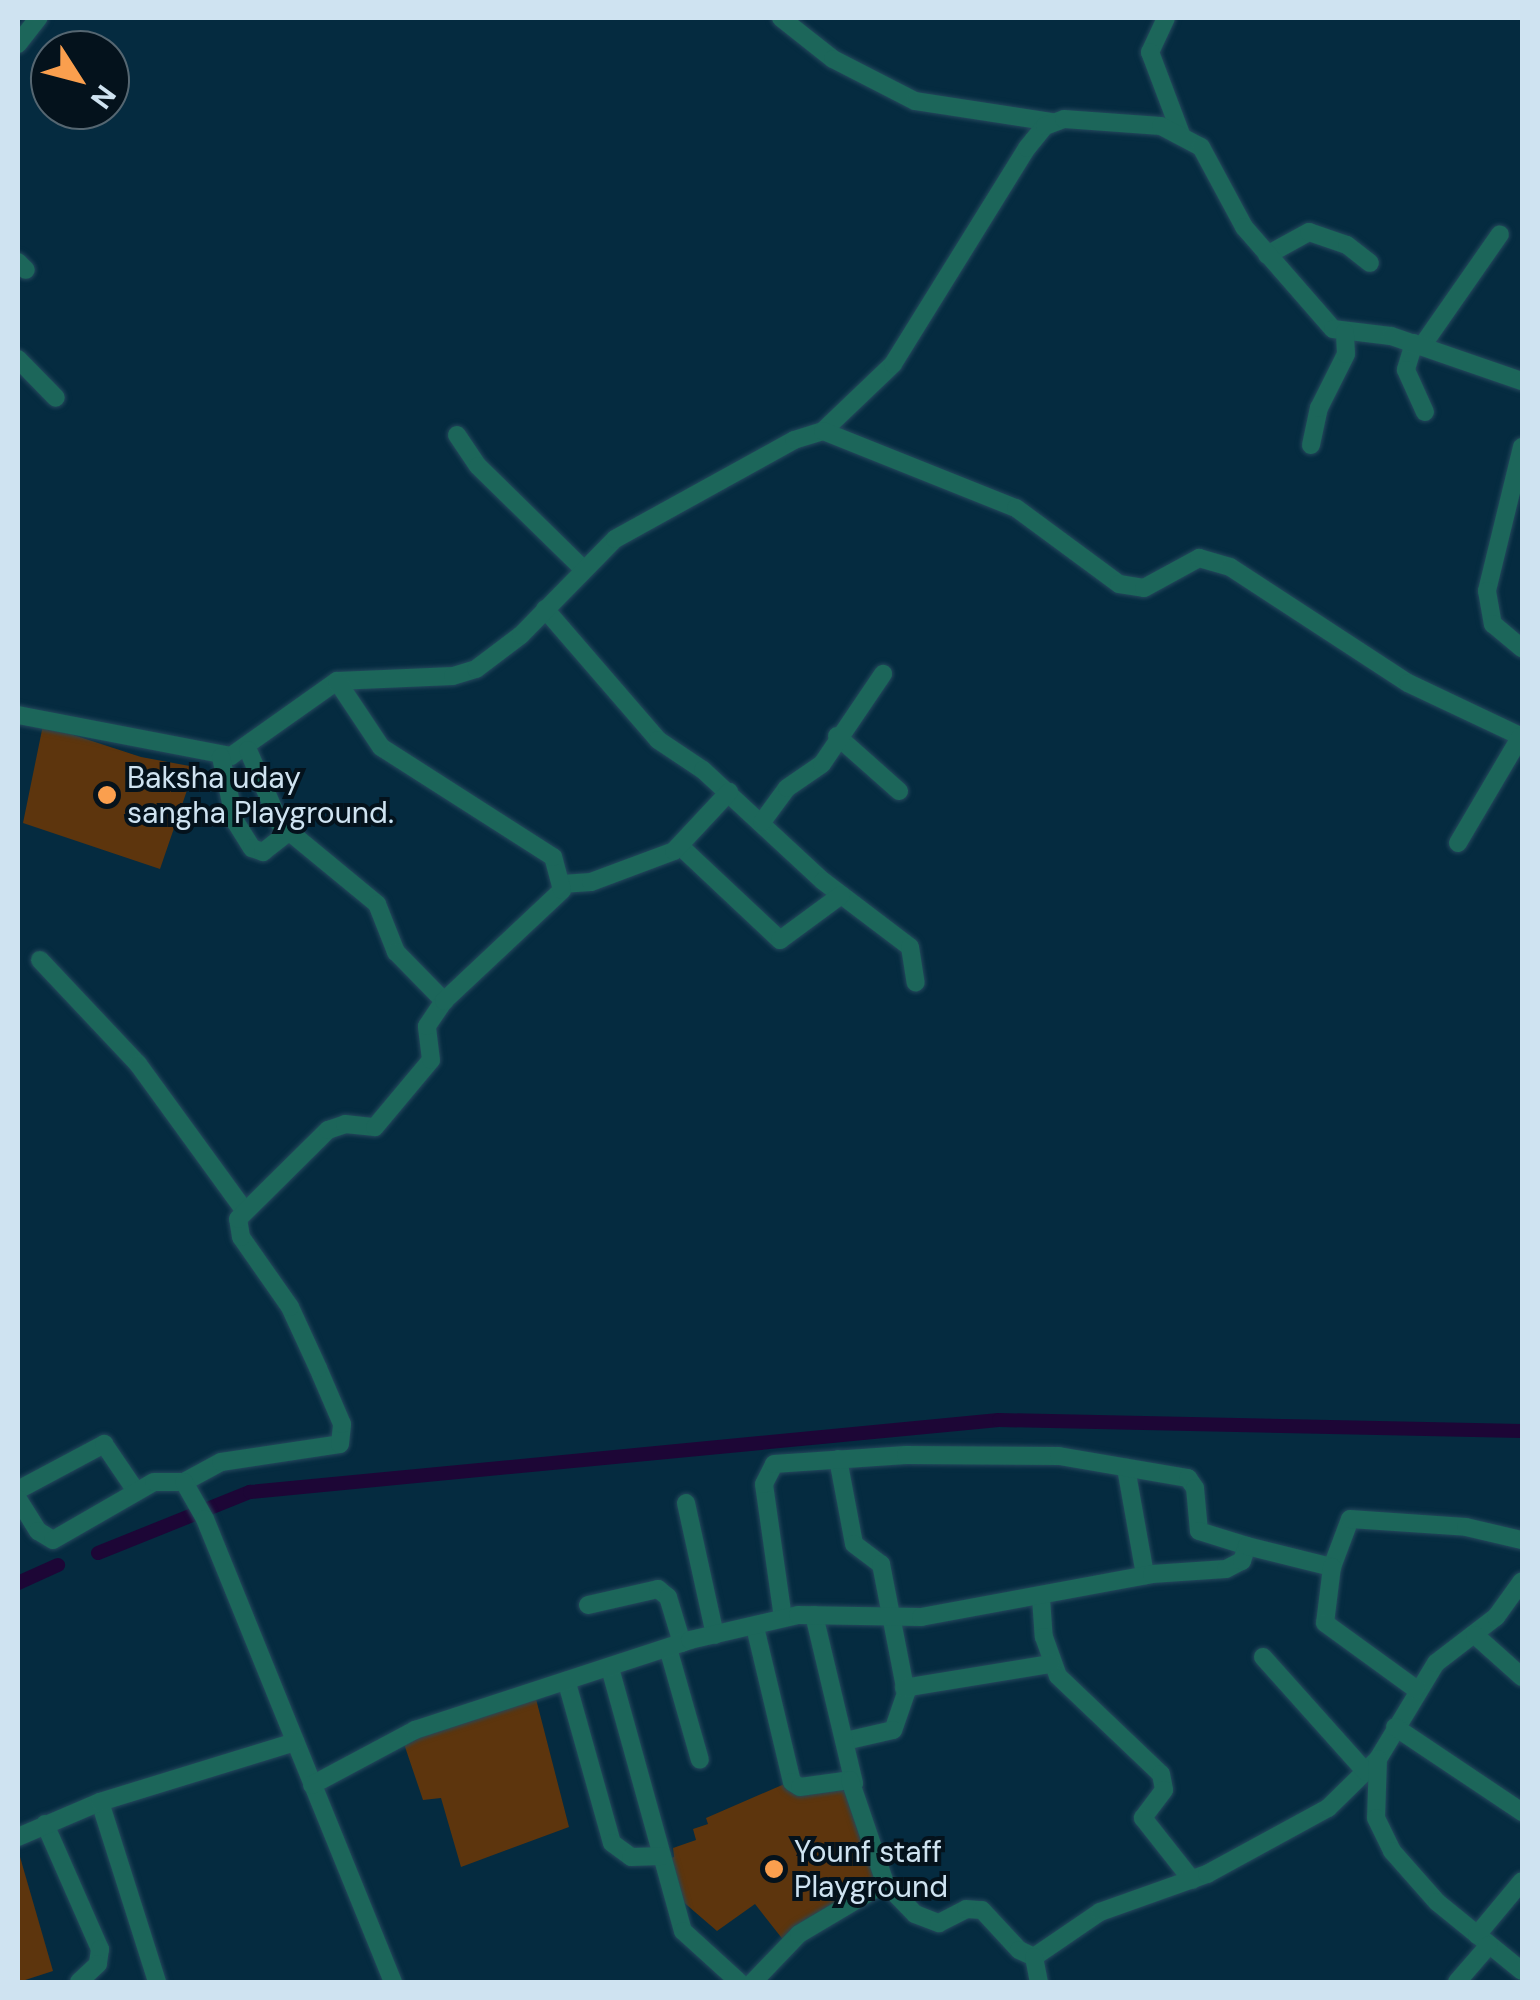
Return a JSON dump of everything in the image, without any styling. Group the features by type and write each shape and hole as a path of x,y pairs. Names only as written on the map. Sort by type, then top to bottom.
{"street":[{"path":"18,44 38,18"},
{"path":"781,18 833,59 915,101 1053,122 1127,122 1181,134 1211,159 1244,227 1326,324 1346,332 1418,345 1522,382"},
{"path":"1166,18 1150,52 1181,134"},
{"path":"18,714 221,757 248,750 338,681 453,676 476,669 627,531 794,440 822,431 894,364 1027,148 1053,122"},
{"path":"1267,255 1309,232 1347,245 1370,264"},
{"path":"1425,412 1406,370 1418,345 1500,234"},
{"path":"1310,445 1319,408 1346,354 1346,332"},
{"path":"18,359 56,398"},
{"path":"822,431 1016,508 1119,584 1144,588 1198,558 1230,567 1408,683 1522,737 1458,842"},
{"path":"457,436 478,466 583,569"},
{"path":"1522,447 1518,485 1487,591 1493,624 1522,648"},
{"path":"545,609 658,740 729,792 841,895 910,947 916,983"},
{"path":"762,822 787,788 822,764 837,736 883,674"},
{"path":"338,681 381,747 553,857 562,884"},
{"path":"837,736 899,791"},
{"path":"248,750 263,794 287,833 377,904 396,952 444,1001"},
{"path":"221,757 235,822 252,848 263,852 287,833"},
{"path":"187,1486 221,1462 332,1449 344,1435 290,1308 241,1238 244,1210 337,1125 375,1127 431,1060 427,1026 444,1001 522,933 562,884 591,882 681,847 729,792"},
{"path":"681,847 780,940 841,895"},
{"path":"40,960 138,1064 244,1210"},
{"path":"18,1490 104,1444 136,1491"},
{"path":"783,1618 766,1471 774,1464 838,1459 1059,1456 1188,1478 1195,1488 1199,1531 1332,1567"},
{"path":"838,1459 847,1528 858,1550 880,1558 906,1703 893,1730 844,1741"},
{"path":"1126,1468 1145,1575"},
{"path":"18,1499 38,1531 53,1540 136,1491 166,1478 187,1486 206,1519 394,1982"},
{"path":"686,1503 715,1635"},
{"path":"1416,1689 1325,1622 1332,1567 1350,1520 1466,1527 1522,1540"},
{"path":"312,1785 415,1730 675,1645 783,1618 888,1618 1042,1598 1145,1575 1226,1569 1242,1562 1247,1546"},
{"path":"1034,1957 1100,1912 1192,1880 1268,1846 1328,1808 1372,1766 1416,1689 1449,1650 1476,1635 1522,1580"},
{"path":"588,1605 658,1589 668,1597 700,1760"},
{"path":"1042,1598 1051,1664 1066,1687 1161,1774 1164,1790 1143,1818 1192,1880"},
{"path":"814,1615 854,1783 885,1882 932,1924 966,1908 982,1910 1019,1950 1034,1957"},
{"path":"755,1627 792,1782 800,1787 834,1778 854,1783"},
{"path":"1476,1635 1522,1678"},
{"path":"1262,1657 1372,1766 1376,1818 1392,1851 1483,1940 1522,1971"},
{"path":"904,1688 1051,1664"},
{"path":"610,1668 683,1931 739,1982"},
{"path":"567,1683 612,1843 631,1858 662,1856"},
{"path":"1395,1727 1522,1812"},
{"path":"18,1837 100,1802 295,1742"},
{"path":"100,1802 157,1982"},
{"path":"45,1824 100,1949 98,1964 78,1982"},
{"path":"1457,1982 1522,1881"},
{"path":"753,1982 799,1934 885,1882"},
{"path":"1034,1957 1038,1982"}],"shaded area":[{"name":"Baksha uday sangha Playground.","path":"43,725 141,757 195,767 160,869 23,823"},
{"path":"535,1695 569,1827 461,1867 441,1798 423,1800 402,1738"},
{"name":"Younf staff Playground","path":"789,1782 855,1784 885,1881 788,1946 755,1904 717,1931 681,1900 665,1860 674,1857 673,1848 696,1840 693,1829 708,1824 706,1818"},
{"path":"18,1850 53,1971 19,1982 18,1982"}],"waterway":[{"path":"98,1553 250,1492 999,1420 1522,1431"},
{"path":"18,1583 58,1565"}],"place":[{"name":"Baksha uday sangha Playground.","path":"107,795"},
{"name":"Younf staff Playground","path":"774,1869"}]}
